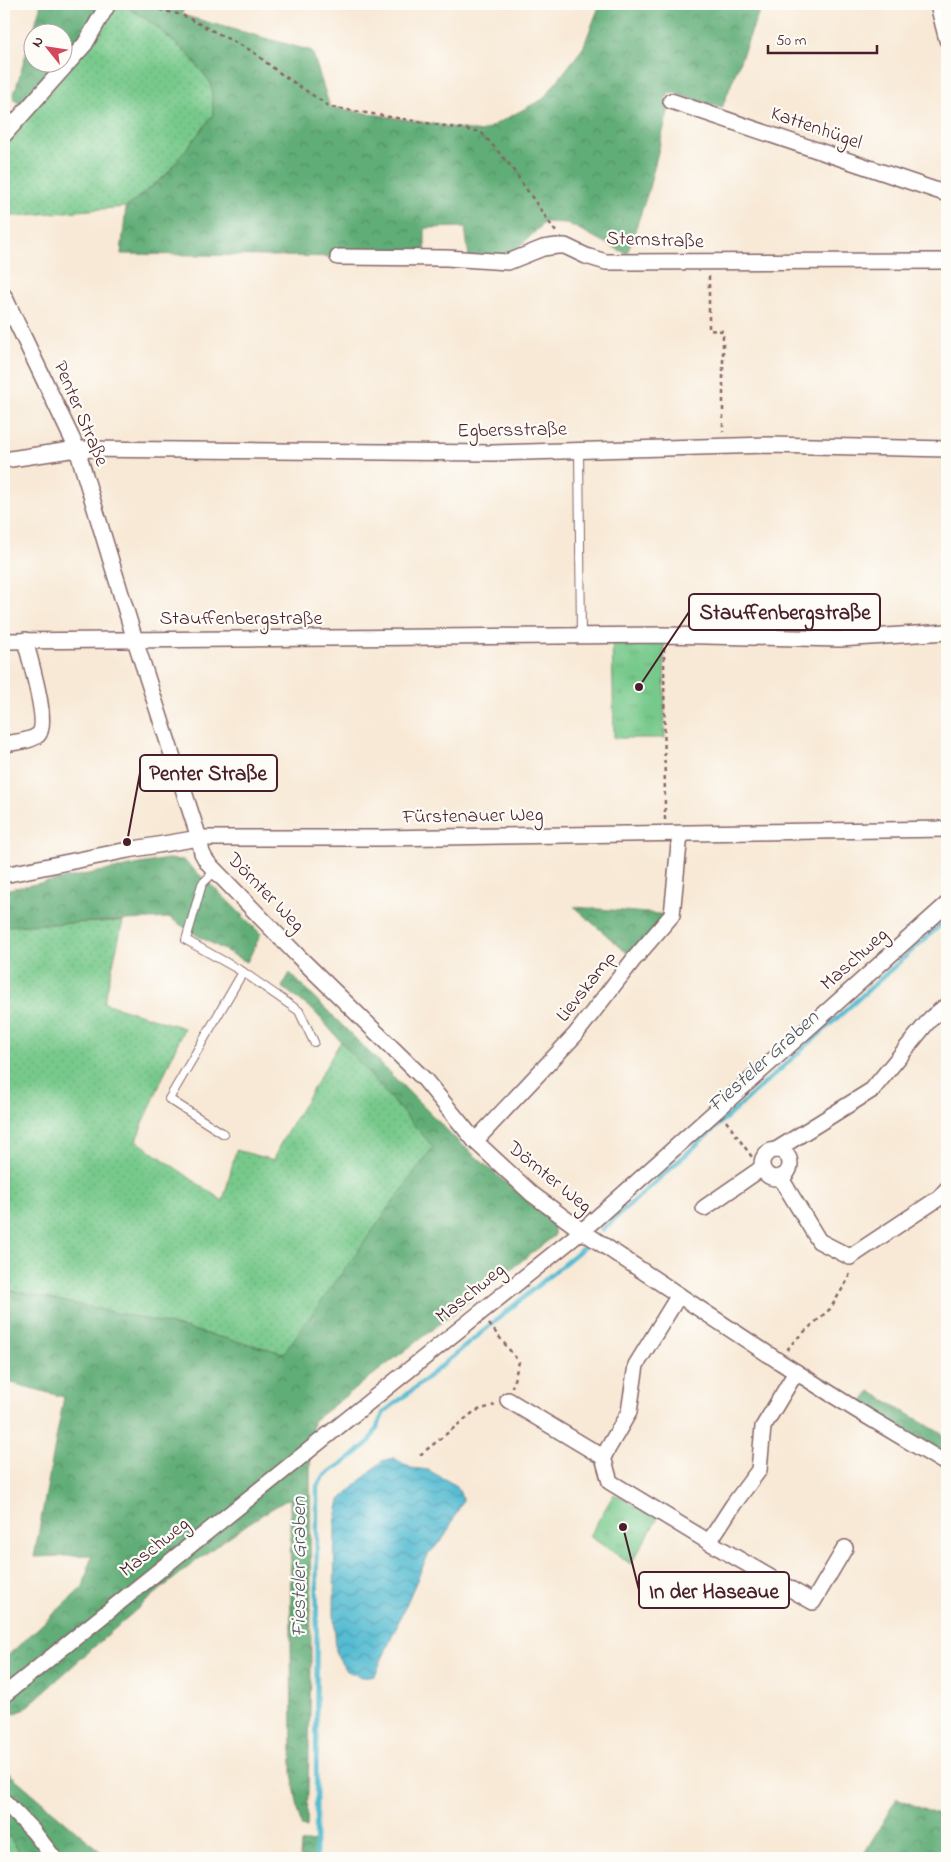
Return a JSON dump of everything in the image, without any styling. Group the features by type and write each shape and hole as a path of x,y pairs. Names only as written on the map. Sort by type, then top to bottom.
{"street":[{"path":"4,135 85,44 108,4"},
{"path":"939,4 947,40"},
{"name":"Kattenhügel","path":"671,101 947,194"},
{"path":"338,257 447,258 508,262 543,248 565,246"},
{"name":"Sternstraße","path":"565,246 586,256 606,262 947,261"},
{"name":"Penter Straße","path":"4,296 9,320 77,449 135,640 199,838"},
{"name":"Egbersstraße","path":"4,460 77,449 493,453 768,445 947,450"},
{"name":"Stauffenbergstraße","path":"4,641 581,636 840,639 947,632"},
{"path":"4,744 31,739 41,730 41,706 25,640"},
{"name":"Fürstenauer Weg","path":"4,875 199,838 382,838 947,829"},
{"name":"Lievskamp","path":"475,1141 576,1036 634,959 672,914 673,834"},
{"name":"Dörnter Weg","path":"199,838 202,853 216,870 298,956 425,1080 475,1141 532,1194 582,1231 780,1362 947,1464"},
{"name":"Maschweg","path":"4,1696 582,1231 947,904"},
{"path":"704,1208 762,1166 766,1154 776,1150 872,1090 931,1018 947,1005"},
{"path":"762,1166 768,1176 776,1178 788,1171 790,1161 785,1153 776,1150"},
{"path":"780,1177 819,1241 850,1257 938,1198 947,1189"},
{"path":"603,1457 630,1412 636,1365 679,1294"},
{"path":"709,1542 759,1470 763,1427 796,1372"},
{"path":"508,1400 603,1457 610,1482 813,1602 844,1548"},
{"path":"4,1802 33,1831 54,1858"}],"lane":[{"path":"580,450 581,636"},
{"path":"216,870 202,884 186,940 243,972 299,1011 314,1042"},
{"path":"224,1134 169,1098 243,972"}],"path":[{"path":"136,4 182,15 252,51 277,71 330,107 481,132 509,164 565,246"},
{"path":"709,262 709,330 723,331 723,446"},
{"path":"664,636 673,834"},
{"path":"728,1122 751,1156 762,1166"},
{"path":"780,1362 795,1340 830,1308 848,1278 850,1257"},
{"path":"420,1455 475,1412 508,1400 519,1362 494,1330"}],"green space":[{"path":"41,4 108,4 72,51 72,22 36,22"},
{"path":"108,4 123,4 132,8 158,27 207,76 211,84 213,115 166,175 126,207 4,217 4,135 54,72 72,72 72,49"},
{"path":"123,4 184,4 182,15 312,51 330,107 481,132 543,99 583,48 600,4 762,4 722,108 670,92 665,100 669,108 648,192 627,254 567,223 545,222 512,254 469,257 465,227 425,228 425,258 121,254 126,207 166,175 213,115 211,83 188,54 153,24"},
{"path":"22,68 22,72 55,72 26,110 13,98"},
{"path":"941,542 947,542 947,622 946,622"},
{"path":"664,635 665,738 614,738 612,636"},
{"path":"167,859 183,860 261,934 247,962 198,936 170,918 4,926 4,890"},
{"path":"574,907 672,915 634,959"},
{"path":"123,921 104,1003 184,1028 136,1140 144,1146 223,1201 236,1150 274,1160 279,1146 341,1041 434,1147 284,1353 159,1322 4,1289 4,926"},
{"path":"290,973 460,1143 554,1224 554,1236 313,1421 310,1469 311,1672 307,1828 301,1826 292,1773 290,1498 219,1544 185,1570 119,1625 23,1710 4,1718 4,1659 83,1587 92,1555 34,1557 64,1397 4,1381 4,1289 159,1322 284,1353 433,1147 314,1011 282,987"},
{"path":"870,1391 947,1437 947,1454 862,1404"},
{"path":"614,1494 658,1518 631,1564 589,1536"},
{"path":"4,1769 108,1858 23,1858 4,1828"},
{"path":"897,1798 947,1819 947,1858 865,1858 865,1852"},
{"path":"4,1828 23,1858 4,1858"},
{"path":"316,1841 315,1858 300,1858 301,1843"}],"water":[{"path":"394,1458 411,1468 428,1470 457,1486 463,1500 445,1536 428,1555 375,1675 362,1677 346,1671 336,1654 334,1614 335,1523 340,1500 382,1461"}],"waterway":[{"name":"Fiesteler Graben","path":"602,1230 947,919"},
{"name":"Fiesteler Graben","path":"316,1858 317,1486 324,1476 353,1456 371,1440 384,1412 583,1248"}],"place":[{"name":"Stauffenbergstraße","path":"639,687"},
{"name":"Penter Straße","path":"127,842"},
{"name":"In der Haseaue","path":"623,1527"}]}
